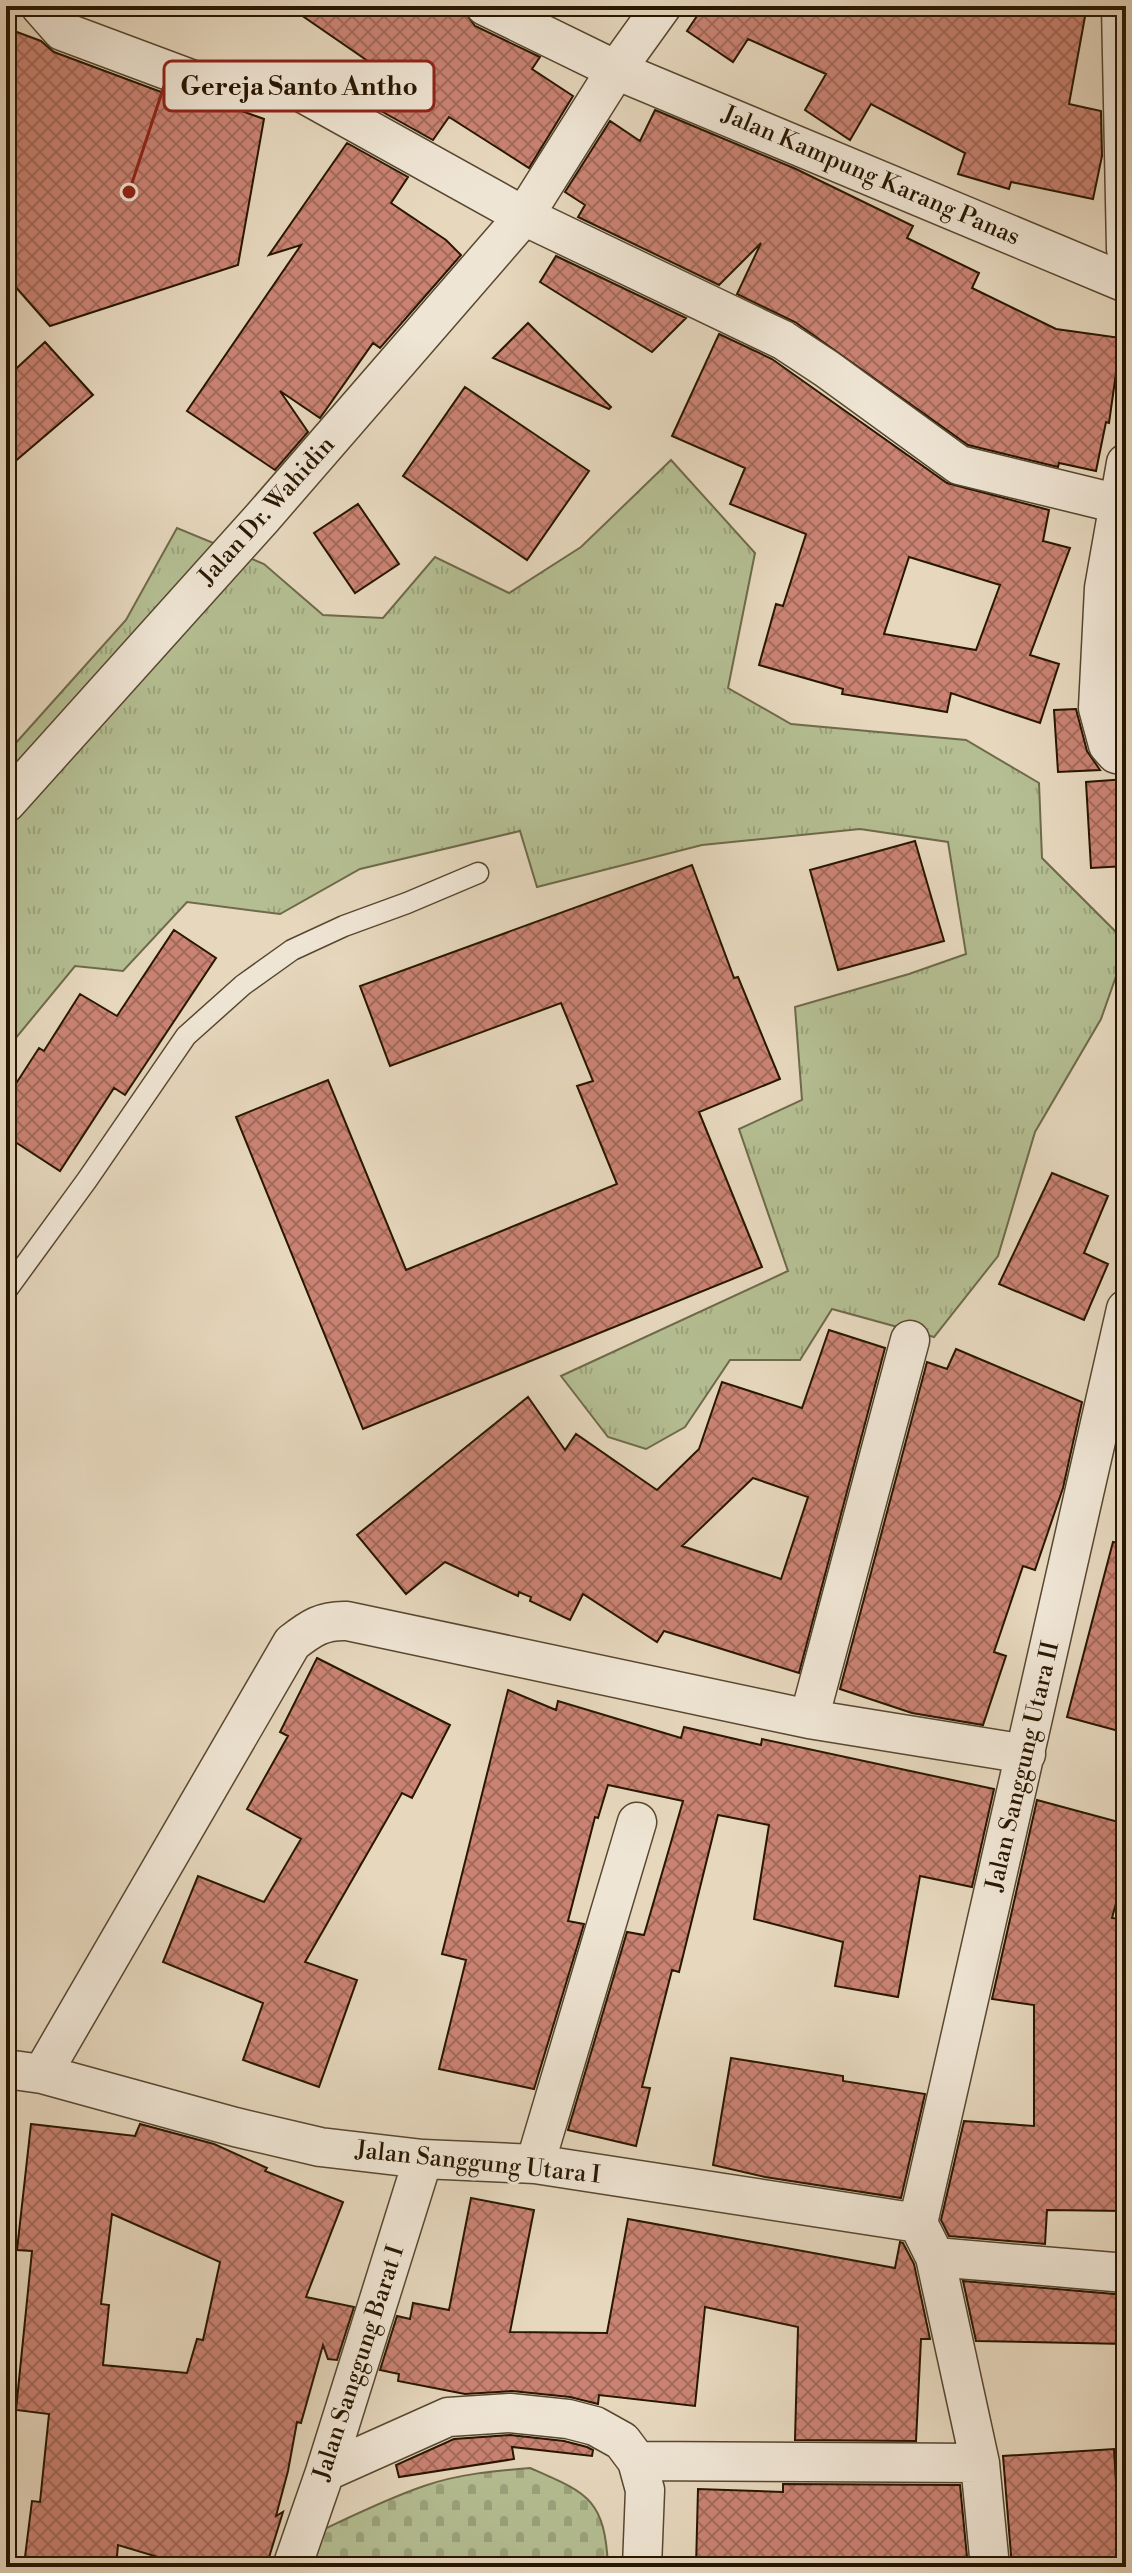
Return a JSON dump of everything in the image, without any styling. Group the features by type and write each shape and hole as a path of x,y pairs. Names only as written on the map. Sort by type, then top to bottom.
{"street":[{"path":"40,6 62,31 196,81 290,86 524,216 783,340 959,465 1119,504"},
{"name":"Jalan Kampung Karang Panas","path":"485,6 616,70 1126,283"},
{"path":"524,216 616,70 662,6"},
{"path":"1121,6 1126,249"},
{"name":"Jalan Dr. Wahidin","path":"6,803 263,517 524,216"},
{"path":"1126,463 1104,588 1098,708 1108,745 1116,754 1126,755"},
{"name":"Jalan Sanggung Utara II","path":"918,2223 1126,1309"},
{"path":"809,1719 910,1340"},
{"path":"24,2072 292,1643 313,1626 330,1620 347,1621 809,1719 1026,1754"},
{"path":"535,2164 637,1822"},
{"name":"Jalan Sanggung Utara I","path":"24,2072 320,2147 423,2159 535,2164 918,2223"},
{"name":"Jalan Sanggung Barat I","path":"292,2567 423,2159"},
{"path":"918,2223 935,2257 980,2463 990,2567"},
{"path":"935,2257 1126,2273"},
{"path":"325,2472 448,2417 510,2413 568,2419 595,2426 622,2441 637,2461 645,2490 642,2567"},
{"path":"637,2461 980,2463"}],"lane":[{"path":"6,1291 186,1036 243,985 292,950 478,873"}],"green space":[{"path":"671,460 755,553 728,688 791,724 966,740 1039,783 1042,858 1126,942 1126,948 1101,1019 1035,1132 998,1256 934,1337 832,1309 800,1360 730,1360 685,1427 646,1449 608,1437 561,1376 788,1271 739,1129 802,1100 795,1007 966,954 948,842 860,829 702,845 537,887 520,831 360,869 280,914 187,902 123,971 75,966 6,1050 6,754 126,620 177,528 264,564 323,615 383,618 435,557 509,593 581,547"},
{"path":"530,2468 566,2484 589,2501 603,2526 608,2567 309,2567 314,2534 368,2508 437,2482"}],"building":[{"path":"288,6 455,6 465,12 475,26 540,57 532,69 573,96 529,168 449,117 433,140 372,106 389,82 372,70 375,66"},
{"path":"684,6 1055,6 1086,11 1069,104 1101,111 1102,156 1093,199 1011,182 1009,189 958,174 965,153 871,104 850,140 805,110 826,74 748,39 733,62 687,31 697,16 683,10"},
{"path":"6,28 41,41 54,52 188,102 222,104 264,119 238,265 50,326 6,276"},
{"path":"655,110 796,169 913,226 907,238 979,273 972,288 1056,329 1121,338 1109,423 1106,422 1096,471 1059,463 1058,467 968,445 795,322 737,294 761,243 719,285 578,217 585,205 565,192 610,121 640,141"},
{"path":"347,143 408,177 391,203 446,240 461,255 380,348 373,343 320,418 280,391 308,432 275,470 187,411 301,245 269,255"},
{"path":"556,256 686,318 652,352 540,282"},
{"path":"528,323 611,407 609,409 493,358"},
{"path":"719,334 772,359 947,483 1049,510 1043,541 1070,548 1030,655 1059,664 1040,723 951,693 947,712 842,694 843,689 759,665 776,604 783,606 806,534 730,504 745,468 672,436","holes":["909,557 1000,585 976,650 884,634"]},
{"path":"45,342 93,395 6,469 6,378"},
{"path":"465,387 589,471 527,560 403,476"},
{"path":"358,504 399,564 355,593 314,533"},
{"path":"1076,709 1087,751 1100,770 1058,772 1054,710"},
{"path":"1126,779 1126,866 1091,868 1086,782"},
{"path":"915,841 944,941 838,970 810,870"},
{"path":"692,865 734,978 738,977 780,1079 699,1112 762,1267 363,1429 236,1117 328,1080 406,1270 617,1184 577,1086 593,1081 561,1003 390,1066 360,986"},
{"path":"174,930 216,958 125,1095 114,1088 60,1171 6,1136 6,1099 39,1048 44,1051 80,994 117,1016"},
{"path":"1052,1173 1108,1196 1084,1253 1108,1264 1084,1320 999,1284"},
{"path":"829,1330 885,1348 799,1673 664,1631 657,1642 583,1594 570,1620 530,1601 531,1597 519,1592 518,1596 445,1562 406,1594 357,1535 528,1397 565,1450 576,1434 657,1490 699,1449 722,1382 802,1408","holes":["753,1478 808,1497 781,1579 682,1546"]},
{"path":"956,1349 1082,1402 1063,1488 1035,1570 1023,1566 994,1652 1006,1656 983,1725 912,1713 840,1689 927,1362 947,1369"},
{"path":"1113,1542 1126,1544 1126,1733 1067,1717"},
{"path":"317,1658 450,1725 412,1798 402,1793 305,1962 357,1980 319,2087 243,2060 263,2003 163,1962 198,1876 264,1902 301,1839 247,1809 288,1736 280,1732"},
{"path":"508,1690 556,1710 558,1701 681,1738 684,1727 761,1745 762,1739 994,1789 972,1887 920,1876 898,1997 835,1986 843,1942 754,1919 769,1825 718,1815 679,1972 672,1970 642,2087 650,2088 636,2146 568,2130 627,1932 644,1935 683,1801 608,1785 598,1818 595,1817 568,1921 584,1924 534,2089 439,2069 466,1960 442,1954"},
{"path":"1037,1800 1126,1824 1126,1867 1112,1918 1126,1920 1126,2211 1047,2210 1045,2244 949,2236 941,2220 964,2121 1034,2126 1034,2005 992,1999"},
{"path":"731,2058 843,2076 843,2081 925,2094 901,2198 765,2177 713,2165"},
{"path":"31,2124 135,2136 140,2124 214,2144 267,2168 265,2171 343,2202 306,2297 354,2307 337,2360 328,2359 323,2345 301,2423 297,2422 276,2516 283,2512 266,2567 191,2567 118,2545 116,2567 24,2565 32,2501 40,2502 49,2414 16,2410 32,2251 17,2250","holes":["112,2214 220,2262 203,2340 197,2339 187,2373 103,2365 109,2305 101,2304"]},
{"path":"471,2198 534,2210 510,2332 607,2333 628,2219 895,2268 900,2242 903,2243 914,2264 930,2339 921,2339 916,2441 795,2440 798,2327 705,2307 695,2406 599,2395 598,2404 570,2397 512,2391 465,2394 398,2381 399,2374 380,2370 397,2316 410,2319 413,2303 449,2310"},
{"path":"963,2281 1126,2295 1126,2344 976,2341"},
{"path":"510,2435 564,2441 593,2450 592,2456 512,2447 514,2459 399,2477 396,2465 454,2439"},
{"path":"1114,2449 1121,2567 1012,2567 1003,2456"},
{"path":"783,2484 960,2485 968,2567 696,2567 698,2489 783,2492"}],"place":[{"name":"Gereja Santo Antho","path":"129,192"}]}
